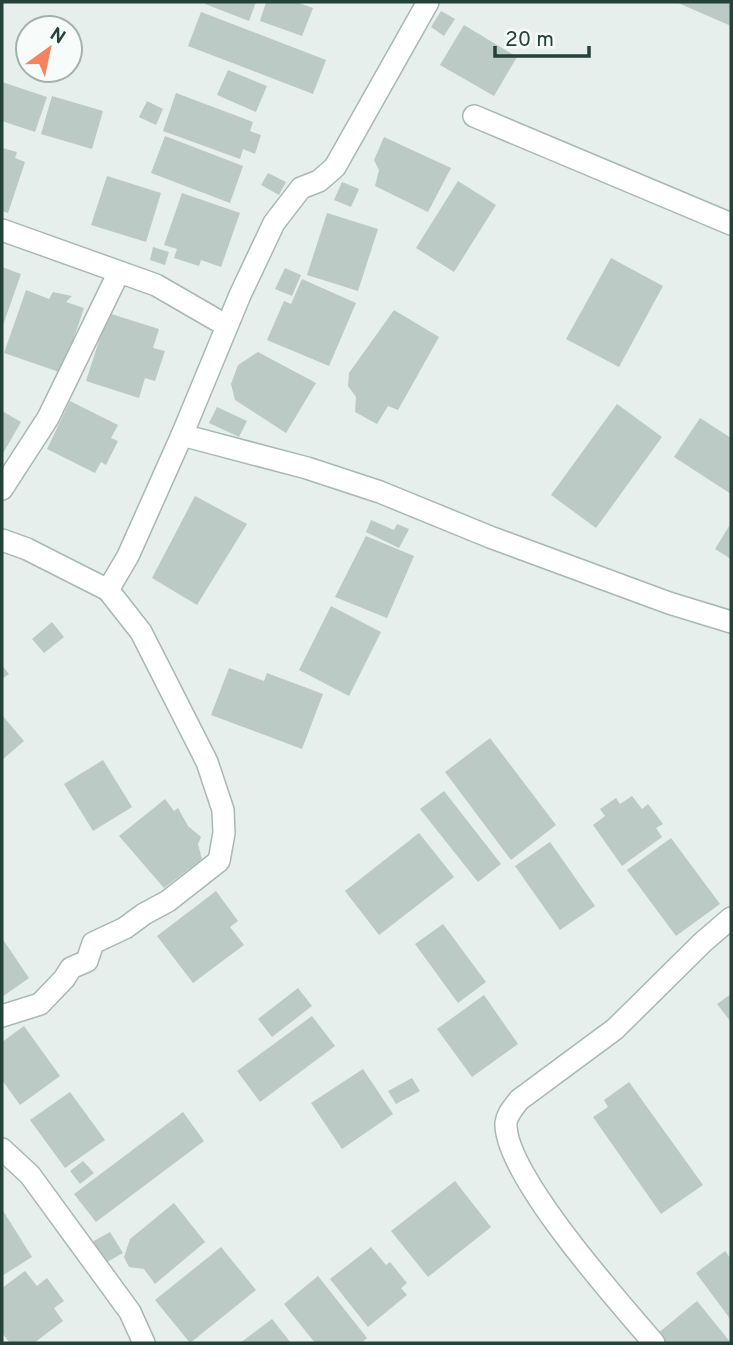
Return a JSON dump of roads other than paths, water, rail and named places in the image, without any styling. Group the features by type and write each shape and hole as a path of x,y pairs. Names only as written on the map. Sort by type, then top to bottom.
{"street":[{"path":"108,590 128,556 183,435 227,326 274,223 301,188 319,181 335,167 428,2"},
{"path":"474,116 731,224"},
{"path":"2,230 156,285 227,326"},
{"path":"2,489 48,418 118,272"},
{"path":"183,435 331,476 669,603 731,622"},
{"path":"2,540 27,549 108,590 141,632 207,762 223,810 224,833 219,861 168,901 125,928 93,943 88,961 72,968 40,1004 2,1016"},
{"path":"654,1343 612,1296 527,1182 509,1142 506,1123 510,1111 519,1100 615,1030 703,942 731,918"},
{"path":"2,1149 30,1175 53,1206 130,1312 144,1343"}]}
